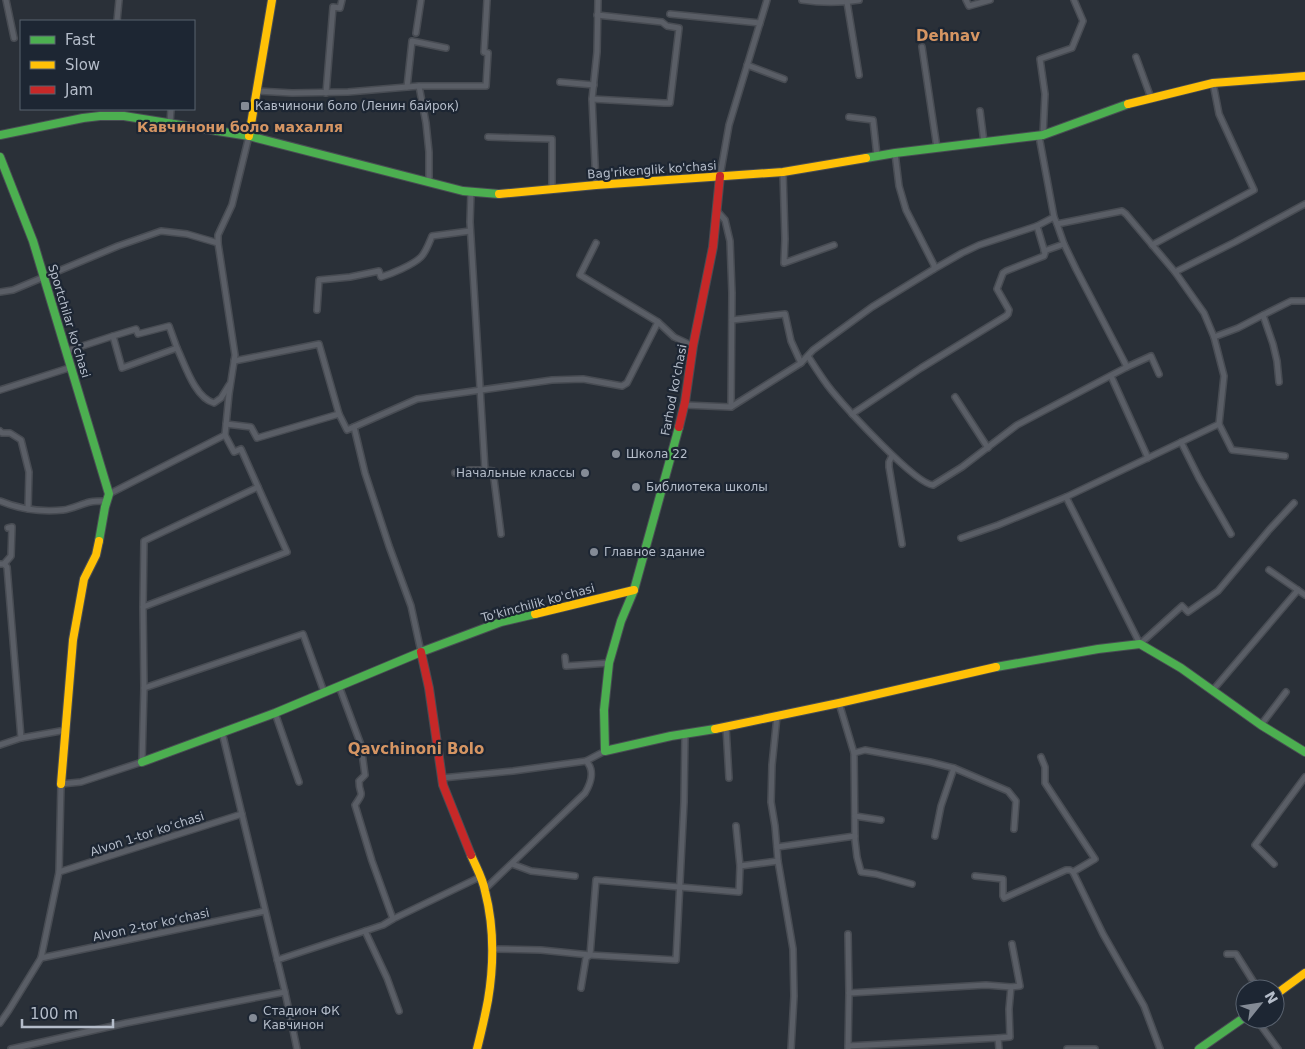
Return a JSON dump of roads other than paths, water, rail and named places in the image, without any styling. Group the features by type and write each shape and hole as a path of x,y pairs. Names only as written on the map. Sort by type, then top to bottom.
{"street":[{"path":"6,0 14,38"},
{"path":"117,20 119,0"},
{"path":"143,607 287,552 241,449 234,452 225,435 235,354 218,243 218,235 232,205 249,136 272,0"},
{"path":"326,93 333,7 340,8 342,0"},
{"path":"416,33 421,0"},
{"path":"257,91 326,93 419,86 486,86 488,53 484,52 487,0"},
{"path":"596,185 592,99 597,52 598,0"},
{"path":"720,176 729,125 767,0"},
{"path":"802,0 822,3 859,0"},
{"path":"966,0 969,6 990,0"},
{"path":"1074,0 1083,21 1072,48 1040,59 1045,94 1041,136 1054,217 1064,244 1127,367"},
{"path":"847,2 858,75"},
{"path":"670,14 760,23"},
{"path":"592,99 670,103 679,28 667,26 662,22 598,15"},
{"path":"407,87 412,41 446,48"},
{"path":"922,47 937,148"},
{"path":"1136,57 1151,98"},
{"path":"747,65 784,78"},
{"name":"Bag'rikenglik ko'chasi","path":"0,135 101,112 249,136 471,192 494,194 782,172 895,153 1041,136 1131,103 1213,83 1305,76"},
{"path":"560,82 594,85"},
{"path":"1152,245 1254,190 1220,114 1213,83"},
{"path":"419,86 426,123 429,152 429,182"},
{"path":"170,123 171,110"},
{"path":"980,111 984,142"},
{"path":"849,117 873,120 877,156"},
{"path":"488,137 552,139 552,189"},
{"path":"895,153 899,186 906,210 934,265 934,269"},
{"name":"Sportchilar ko‘chasi","path":"0,156 33,241 72,367 108,497 96,555 84,579 73,640 61,784"},
{"path":"782,172 785,240 784,264 834,245"},
{"name":"Farhod ko'chasi","path":"605,751 604,710 609,663 621,621 634,590 684,405 693,346 713,247 720,176"},
{"path":"471,192 470,231 485,470"},
{"path":"1175,272 1305,204"},
{"path":"716,211 725,220 730,241 732,320 731,407"},
{"path":"1057,224 1122,211 1126,214 1175,272 1204,312 1214,337 1224,376 1219,424 1232,450 1285,456"},
{"path":"684,405 731,407 801,362 872,307 962,252 1037,226 1054,217"},
{"path":"852,414 1008,314 1009,310 997,289 1006,271 1044,256 1037,226"},
{"path":"0,292 13,290 118,246 161,231 187,234 218,243"},
{"path":"317,310 318,280 350,277 379,271 381,277 388,275 406,267 421,257 432,236 470,231"},
{"path":"596,243 580,275 658,322 674,337 693,346"},
{"path":"1044,251 1064,244"},
{"path":"1214,337 1238,328 1291,302 1305,301"},
{"path":"732,320 785,314 791,341 801,362"},
{"path":"1263,315 1277,360 1279,382"},
{"path":"234,361 319,344 339,414 347,430 417,399 552,380 583,379 622,386 627,383 658,322"},
{"path":"67,352 136,329 138,334 169,326 177,348 200,394 208,401 214,403 221,398 231,381"},
{"path":"113,336 122,368 177,348"},
{"path":"808,356 831,390 852,414 892,456 929,485 933,485 951,474 1018,425 1127,367 1150,356 1159,374"},
{"path":"0,390 72,367"},
{"path":"1111,376 1148,458"},
{"path":"955,397 988,448"},
{"path":"226,424 251,427 258,438 339,414"},
{"path":"961,538 1066,497 1219,424"},
{"path":"354,428 368,482 411,606 429,688 443,785 485,890 490,915 492,949 488,999 477,1049"},
{"path":"0,431 2,433 10,433 21,440 29,472 28,509"},
{"path":"0,502 28,509 65,510 108,497 225,435"},
{"path":"1181,442 1230,534"},
{"path":"892,456 889,467 902,544"},
{"path":"455,473 470,470 492,471 501,534"},
{"path":"0,1023 10,1010 41,958 59,872 61,784 81,782 142,762 144,541 258,487"},
{"path":"1066,497 1140,644 1182,668 1261,725 1305,752"},
{"path":"442,778 586,761 605,751 839,703 982,670 1098,649 1140,644 1182,606 1188,612 1218,591 1294,503"},
{"path":"8,528 12,527 11,556 2,564 6,567 20,738"},
{"path":"1269,570 1305,595"},
{"name":"To'kinchilik ko'chasi","path":"142,762 275,713 421,652 501,622 634,590"},
{"path":"1213,690 1298,590"},
{"path":"144,688 303,634 324,692"},
{"path":"565,657 566,666 609,663"},
{"path":"339,686 361,745 365,775 359,781 362,793 361,798 355,805 372,861 393,919"},
{"path":"1261,725 1286,692"},
{"path":"839,703 854,753 855,836 860,872 876,874 912,884"},
{"path":"275,713 299,782"},
{"path":"777,716 772,765 771,802 778,861 793,949 794,996 791,1049"},
{"path":"726,727 728,778"},
{"path":"0,745 20,738 66,730"},
{"path":"222,732 297,1049"},
{"path":"492,949 542,950 676,960 684,802 685,734"},
{"path":"854,753 865,750 930,762 954,768 1008,790 1016,801 1014,829"},
{"path":"1041,757 1045,767 1046,782 1095,859 1074,872"},
{"path":"485,890 585,793 590,785 591,775 591,768 586,761"},
{"path":"935,836 941,806 954,768"},
{"path":"1274,864 1255,845 1305,777"},
{"name":"Alvon 1-tor ko‘chasi","path":"59,872 242,814"},
{"path":"854,816 881,820"},
{"path":"581,988 586,958 590,955 596,880 739,892 740,866 736,826"},
{"path":"777,846 855,836"},
{"path":"740,866 778,861"},
{"path":"512,864 531,871 575,876"},
{"path":"975,876 1003,880 1004,898 1066,870 1074,872 1103,934 1144,1006 1160,1049"},
{"path":"277,960 383,925 480,877"},
{"name":"Alvon 2-tor ko‘chasi","path":"41,958 265,911"},
{"path":"365,931 387,978 399,1011"},
{"path":"848,934 848,1048 1010,1037 1009,1009 1011,987"},
{"path":"849,993 986,985 1020,986 1012,944"},
{"path":"1227,954 1236,954 1252,979"},
{"path":"1285,988 1305,974"},
{"path":"11,1049 126,1023 285,992"},
{"path":"1199,1049 1235,1024"},
{"path":"1263,1029 1278,1049"},
{"path":"998,1038 999,1049"},
{"path":"1067,1049 1095,1049"}],"place":[{"name":"Кавчинони боло (Ленин байроқ)","path":"245,106"},
{"name":"Школа 22","path":"616,454"},
{"name":"Начальные классы","path":"585,473"},
{"name":"Библиотека школы","path":"636,487"},
{"name":"Главное здание","path":"594,552"},
{"name":"Стадион ФК Кавчинон","path":"253,1018"}],"district":[{"name":"Dehnav","path":"948,36"},
{"name":"Кавчинони боло махалля","path":"240,127"},
{"name":"Qavchinoni Bolo","path":"416,749"}]}
